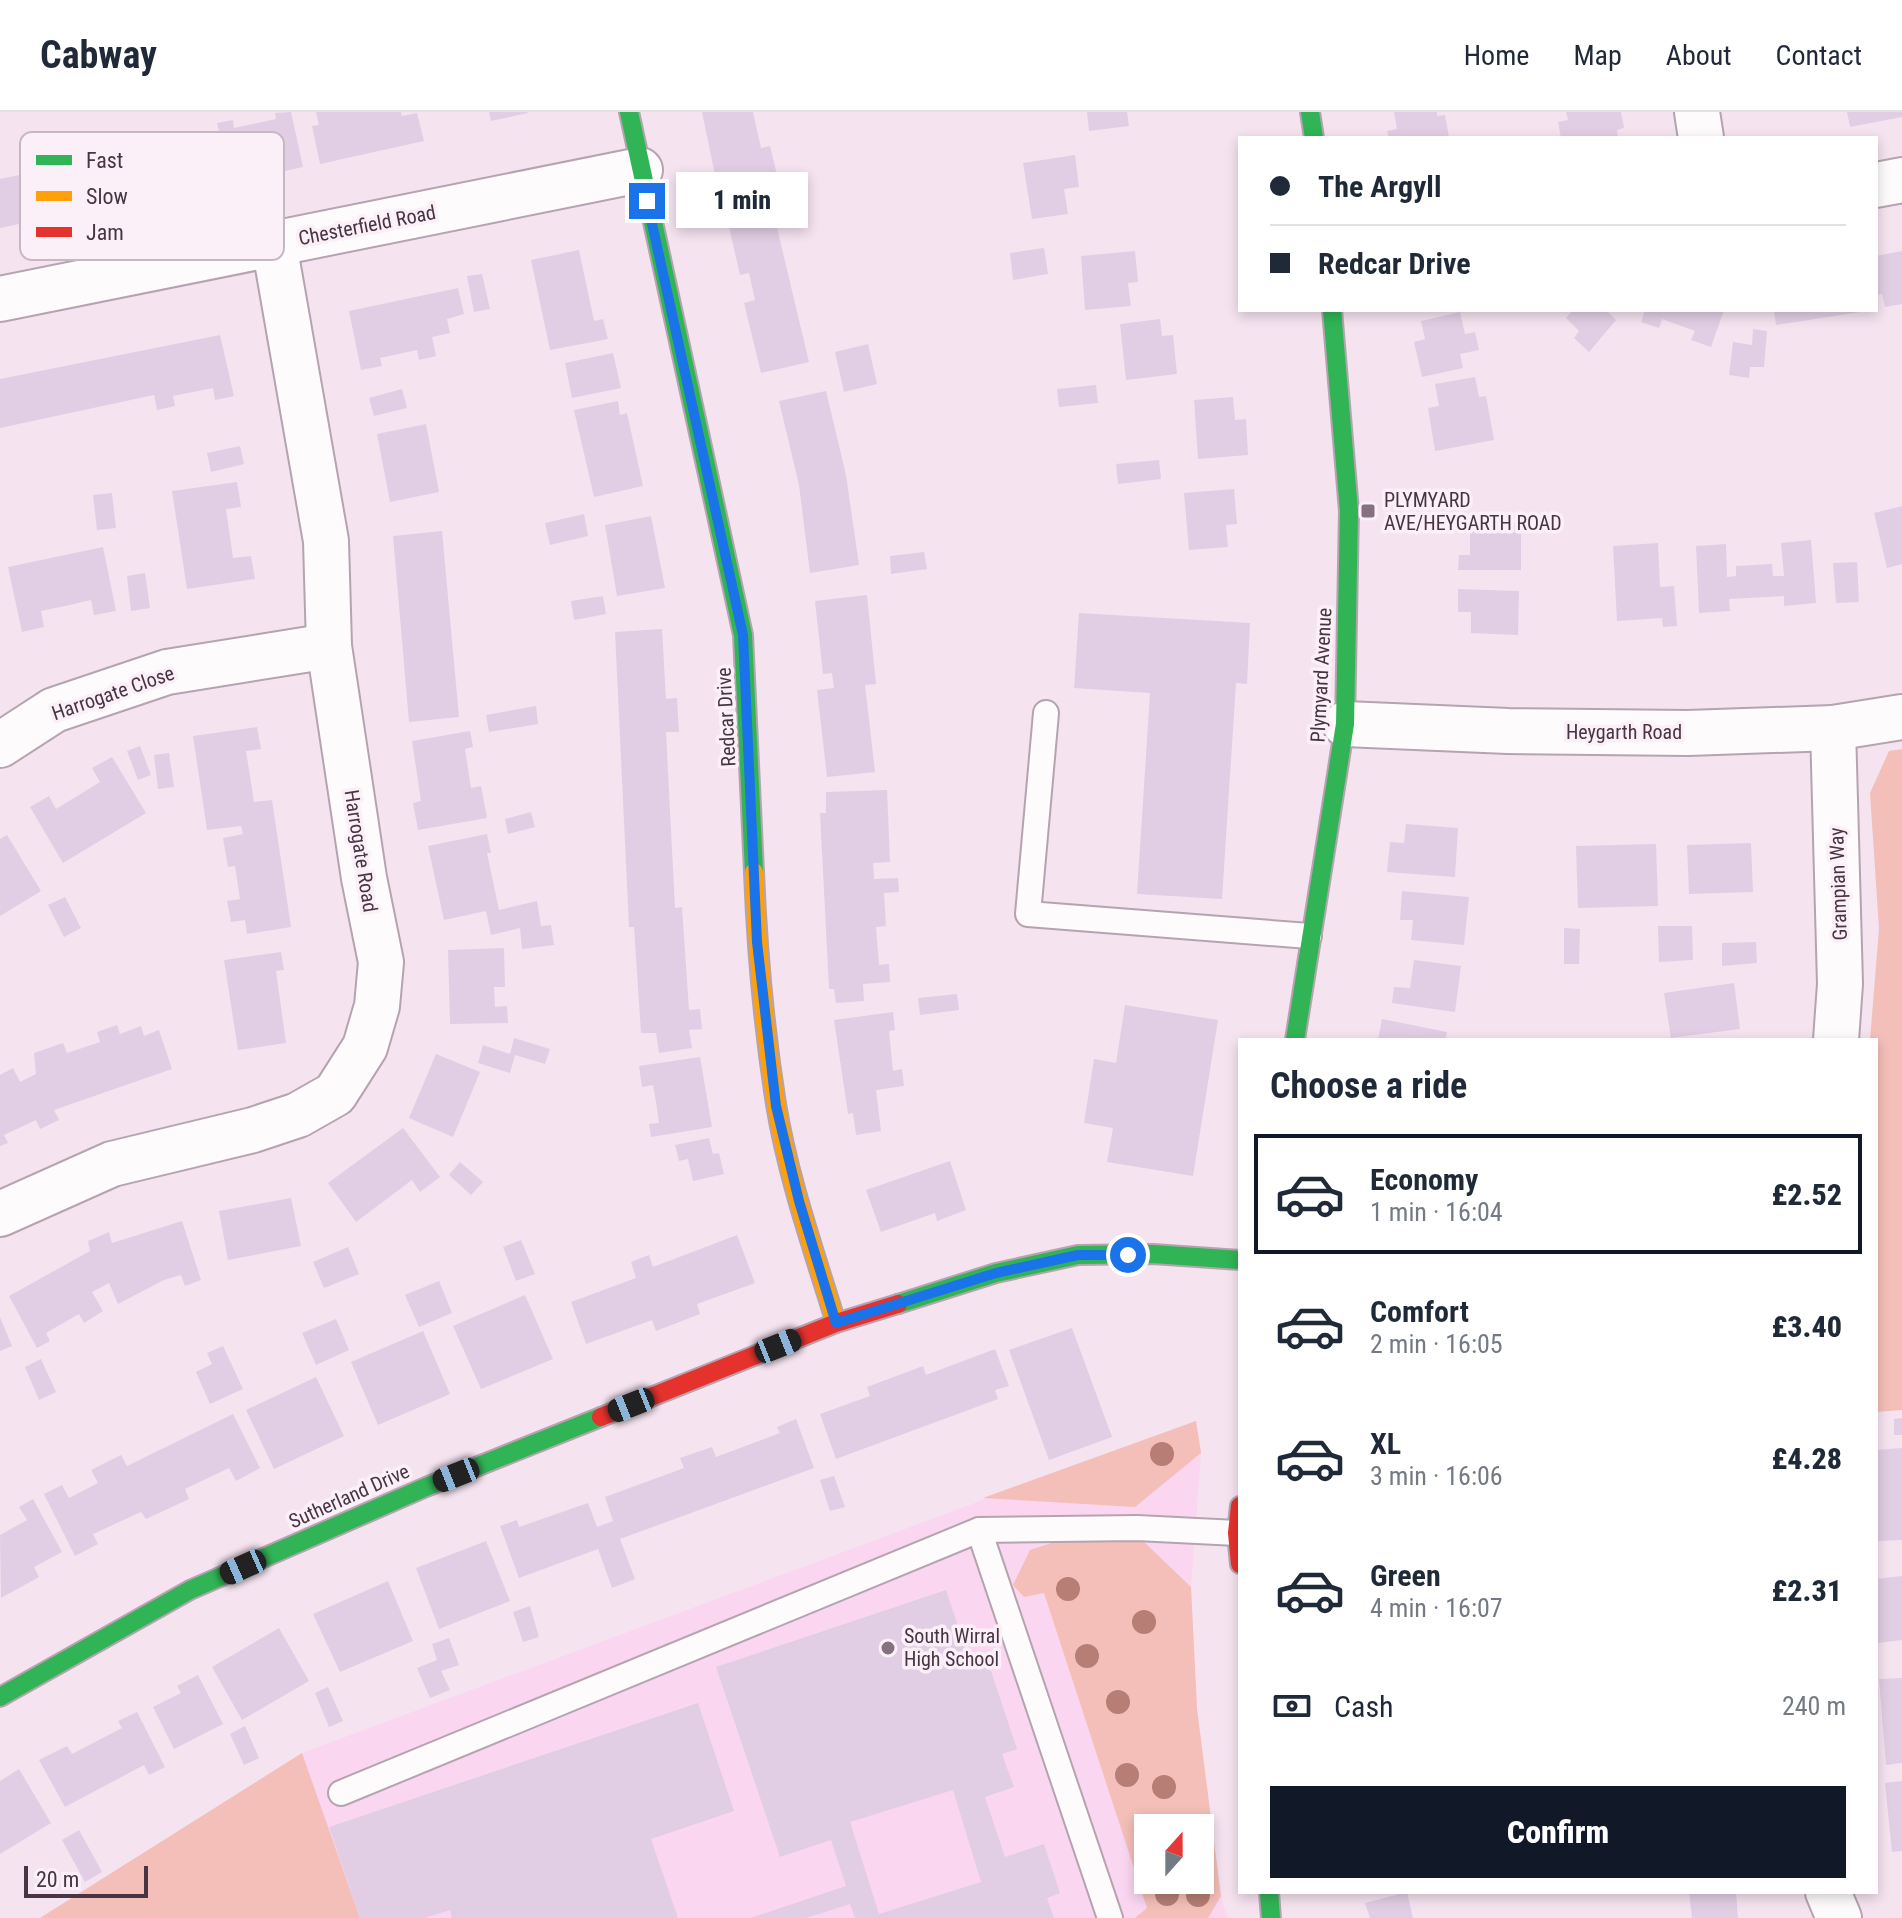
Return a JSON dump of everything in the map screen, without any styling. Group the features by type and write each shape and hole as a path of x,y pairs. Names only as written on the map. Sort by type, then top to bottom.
{"street":[{"name":"Redcar Drive","path":"629,112 743,635 757,942 776,1106 799,1201 836,1323"},
{"path":"1310,112 1314,136"},
{"path":"1697,112 1701,136"},
{"name":"Chesterfield Road","path":"284,242 640,170"},
{"path":"1878,185 1902,180"},
{"name":"Chesterfield Road","path":"0,299 194,260"},
{"name":"Harrogate Road","path":"0,1214 112,1164 253,1130 298,1115 335,1094 365,1047 377,1006 381,962 364,878 329,646 326,541 277,260"},
{"name":"Plymyard Avenue","path":"1295,1038 1345,724 1349,511 1332,312"},
{"name":"Harrogate Close","path":"0,745 54,710 167,672 329,646"},
{"name":"Heygarth Road","path":"1345,724 1508,731 1688,733 1833,728 1902,717"},
{"name":"Grampian Way","path":"1833,728 1840,984 1836,1038"},
{"name":"Sutherland Drive","path":"0,1697 190,1590 426,1487 836,1323 996,1273 1078,1255 1153,1254 1238,1260"},
{"path":"1238,1524 1238,1543"},
{"path":"1269,1894 1271,1918"},
{"path":"1829,1894 1839,1918"}],"lane":[{"path":"1046,713 1028,914 1309,936"},
{"path":"341,1793 979,1530 1137,1528 1237,1533"},
{"path":"979,1530 1110,1918"}],"shaded area":[{"path":"1902,749 1902,1410 1878,1412 1878,1038 1870,1038 1879,929 1870,793 1889,751"},
{"name":"South Wirral High School","path":"1196,1421 1201,1453 1191,1587 1197,1709 1210,1814 1134,1814 1134,1894 1214,1894 1214,1841 1227,1918 40,1918 302,1753"},
{"path":"1196,1421 1201,1453 1135,1507 983,1498"},
{"path":"1067,1538 1142,1540 1191,1587 1197,1709 1210,1814 1134,1814 1134,1868 1044,1593 1024,1597 1013,1585 1030,1550"},
{"path":"302,1753 360,1918 40,1918"},
{"path":"1214,1841 1221,1896 1208,1918 1135,1918 1147,1908 1142,1894 1214,1894"}],"building":[{"path":"291,112 303,167 284,171 284,132 219,132 217,123 233,120 234,128 276,119 275,113"},
{"path":"316,112 401,112 402,116 417,113 424,141 320,164 312,126 319,125"},
{"path":"489,112 527,112 528,113 491,121"},
{"path":"702,112 753,112 761,148 770,146 777,175 765,177 809,362 761,373 744,303 755,300 749,273 740,275 724,205 712,208 708,190 723,187 720,174 715,175"},
{"path":"1087,112 1127,112 1129,126 1089,131"},
{"path":"1394,112 1437,112 1437,116 1445,115 1449,136 1388,136 1387,131 1397,129"},
{"path":"1566,112 1621,112 1624,128 1617,130 1618,136 1561,136 1558,122 1568,120"},
{"path":"1847,112 1902,112 1902,117 1850,127"},
{"path":"1075,155 1079,187 1064,189 1068,214 1032,219 1023,163"},
{"path":"20,175 20,224 0,228 0,179"},
{"path":"1044,248 1048,274 1013,280 1010,253"},
{"path":"579,250 594,321 603,319 608,339 550,350 531,260"},
{"path":"1135,251 1138,282 1128,283 1131,306 1085,310 1081,256"},
{"path":"1902,251 1902,304 1885,307 1882,294 1878,295 1878,256"},
{"path":"482,274 490,309 474,312 467,276"},
{"path":"458,288 464,314 447,319 450,333 432,337 436,356 419,360 417,350 380,358 382,366 361,370 349,311"},
{"path":"1460,312 1465,334 1475,332 1479,350 1460,354 1463,368 1422,377 1414,342 1425,339 1421,321"},
{"path":"1571,312 1608,312 1616,320 1589,352 1574,338 1579,331 1566,318"},
{"path":"1644,312 1723,312 1711,347 1691,340 1695,331 1662,319 1659,328 1641,322"},
{"path":"1774,312 1860,312 1776,325"},
{"path":"1160,319 1162,336 1173,335 1177,374 1126,380 1120,324"},
{"path":"1753,329 1767,331 1764,367 1750,367 1749,378 1729,375 1733,342 1752,345"},
{"path":"220,335 234,396 215,400 213,388 173,396 175,406 157,410 154,395 0,428 0,379"},
{"path":"868,344 877,384 844,392 835,352"},
{"path":"613,353 621,388 572,398 565,363"},
{"path":"1475,377 1479,397 1486,396 1494,440 1435,451 1428,408 1439,406 1435,384"},
{"path":"1096,385 1098,403 1059,407 1057,389"},
{"path":"402,389 407,408 374,416 369,398"},
{"path":"826,391 846,475 859,565 810,573 799,485 779,401"},
{"path":"1233,397 1235,420 1246,419 1248,455 1198,459 1194,400"},
{"path":"618,401 620,415 627,413 643,486 594,497 574,410"},
{"path":"426,424 439,492 390,502 377,434"},
{"path":"240,446 244,464 211,472 207,453"},
{"path":"1159,460 1161,479 1118,484 1116,464"},
{"path":"237,482 241,507 226,509 233,558 251,556 255,579 187,589 172,491"},
{"path":"1234,489 1237,524 1226,525 1228,547 1189,550 1184,493"},
{"path":"112,493 116,528 97,530 93,495"},
{"path":"1902,506 1902,564 1887,568 1874,513"},
{"path":"584,514 588,536 550,545 545,523"},
{"path":"651,516 665,588 617,596 605,525"},
{"path":"1470,523 1521,523 1521,570 1458,570 1459,555 1470,555"},
{"path":"442,531 459,717 409,722 393,536"},
{"path":"1811,540 1816,603 1784,606 1784,596 1729,599 1730,611 1699,613 1696,546 1726,544 1727,577 1736,576 1736,566 1772,564 1773,576 1784,576 1781,543"},
{"path":"1658,543 1660,587 1674,586 1677,626 1663,627 1662,618 1617,621 1613,546"},
{"path":"103,547 116,611 94,615 91,600 41,611 44,627 22,632 8,567"},
{"path":"924,552 927,569 891,574 890,556"},
{"path":"1857,562 1859,602 1836,603 1833,563"},
{"path":"145,573 150,608 131,611 127,576"},
{"path":"1458,589 1519,591 1518,635 1471,633 1471,612 1458,612"},
{"path":"867,595 876,684 865,685 875,772 827,777 817,690 834,688 832,673 823,674 815,601"},
{"path":"603,596 606,614 574,620 571,601"},
{"path":"1079,613 1250,623 1247,684 1236,683 1222,899 1137,894 1150,693 1074,688"},
{"path":"662,629 666,699 677,698 679,732 666,732 675,908 682,907 689,1010 700,1009 702,1029 689,1030 692,1048 659,1053 656,1033 641,1033 634,927 629,927 615,632"},
{"path":"536,706 538,724 489,732 486,715"},
{"path":"257,727 261,749 246,751 254,802 272,800 291,927 247,934 245,920 231,922 227,901 240,899 235,866 228,867 223,838 243,834 241,826 207,830 193,736"},
{"path":"470,731 473,747 465,749 471,788 481,786 487,818 418,830 413,803 421,801 412,741"},
{"path":"140,746 151,775 138,780 127,751"},
{"path":"169,753 174,787 158,789 154,755"},
{"path":"112,757 146,813 63,863 30,807 49,796 56,809 100,782 92,768"},
{"path":"887,790 890,862 873,863 874,879 898,878 899,892 884,893 886,926 876,927 879,965 889,964 890,982 863,984 864,1001 836,1003 834,989 829,989 820,813 826,813 826,792"},
{"path":"531,812 535,827 508,834 505,819"},
{"path":"1406,824 1458,828 1455,877 1387,872 1390,842 1404,843"},
{"path":"487,834 491,853 487,853 499,910 537,901 541,926 551,925 554,945 522,949 520,928 491,935 486,911 444,920 428,846"},
{"path":"7,835 41,891 0,916 0,839"},
{"path":"1751,843 1753,892 1689,894 1687,845"},
{"path":"1656,844 1658,906 1578,908 1576,846"},
{"path":"1402,891 1469,897 1464,945 1411,940 1413,920 1400,920"},
{"path":"65,897 81,928 64,937 48,905"},
{"path":"1658,926 1692,926 1693,960 1659,962"},
{"path":"1564,928 1580,929 1579,964 1564,964"},
{"path":"1756,942 1757,963 1722,966 1722,943"},
{"path":"504,948 505,987 494,987 495,1007 507,1006 508,1023 450,1024 448,950"},
{"path":"281,952 284,970 276,971 286,1043 238,1050 224,960"},
{"path":"1414,960 1461,966 1455,1012 1392,1003 1394,987 1410,988"},
{"path":"1734,983 1740,1029 1671,1038 1664,993"},
{"path":"957,994 959,1010 920,1015 918,998"},
{"path":"1125,1005 1218,1020 1193,1176 1107,1162 1113,1128 1084,1123 1094,1059 1116,1063"},
{"path":"893,1012 895,1030 889,1031 893,1071 902,1069 904,1086 876,1090 881,1131 856,1135 853,1113 848,1114 834,1020"},
{"path":"1382,1019 1447,1032 1446,1038 1378,1038"},
{"path":"117,1025 120,1034 141,1026 144,1036 159,1030 172,1069 54,1110 59,1120 40,1129 36,1120 4,1135 8,1143 0,1146 0,1075 13,1068 20,1082 36,1074 34,1053 63,1043 67,1053 100,1042 97,1032"},
{"path":"514,1038 550,1049 545,1064 515,1055 510,1073 478,1063 483,1045 510,1054"},
{"path":"436,1054 480,1072 453,1137 409,1118"},
{"path":"700,1057 712,1127 651,1137 649,1124 659,1123 656,1102 653,1085 642,1087 639,1066"},
{"path":"403,1128 440,1177 420,1192 412,1180 356,1222 328,1183"},
{"path":"709,1138 713,1154 719,1153 724,1174 693,1181 688,1159 679,1161 675,1145"},
{"path":"950,1161 966,1210 937,1221 935,1213 881,1232 866,1190"},
{"path":"460,1162 483,1182 471,1195 449,1175"},
{"path":"291,1198 301,1246 228,1260 219,1211"},
{"path":"182,1221 201,1280 185,1286 181,1275 164,1280 118,1304 109,1283 92,1292 103,1311 84,1323 79,1314 46,1333 50,1341 37,1348 9,1296 90,1251 88,1241 109,1232 112,1243"},
{"path":"737,1235 755,1283 697,1304 700,1314 656,1331 652,1320 586,1344 571,1302 636,1278 631,1262 649,1255 653,1267"},
{"path":"521,1240 535,1274 516,1281 503,1247"},
{"path":"348,1247 359,1274 324,1288 313,1262"},
{"path":"439,1281 452,1313 419,1327 405,1295"},
{"path":"525,1295 553,1359 481,1389 453,1326"},
{"path":"0,1317 12,1346 0,1351"},
{"path":"336,1319 349,1350 316,1365 302,1333"},
{"path":"1072,1328 1112,1437 1049,1460 1009,1350"},
{"path":"423,1331 450,1394 378,1425 351,1362"},
{"path":"223,1346 243,1389 210,1404 196,1372 212,1364 207,1353"},
{"path":"995,1349 1009,1386 995,1390 998,1399 836,1459 820,1414 870,1396 867,1387 923,1366 926,1375"},
{"path":"41,1359 56,1392 39,1400 25,1367"},
{"path":"316,1377 344,1436 274,1469 246,1410"},
{"path":"233,1414 260,1468 236,1481 229,1468 185,1489 189,1499 146,1519 141,1512 93,1534 98,1544 75,1556 44,1494 62,1485 69,1498 98,1483 91,1470 121,1455 127,1466"},
{"path":"1902,1418 1902,1435 1894,1435 1894,1419"},
{"path":"796,1419 814,1468 620,1539 635,1579 612,1588 598,1549 519,1578 500,1526 517,1520 519,1527 588,1503 597,1527 613,1521 605,1497 684,1468 680,1458 712,1447 716,1457 780,1433 777,1427"},
{"path":"1902,1448 1902,1540 1878,1541 1878,1450"},
{"path":"834,1476 845,1507 830,1511 820,1480"},
{"path":"33,1499 62,1552 34,1567 39,1577 1,1598 0,1535 27,1520 19,1507"},
{"path":"486,1541 510,1601 439,1629 416,1568"},
{"path":"1902,1576 1902,1640 1878,1643 1878,1579"},
{"path":"388,1581 413,1641 340,1672 313,1614"},
{"path":"946,1590 971,1665 987,1659 1017,1749 1002,1754 1014,1787 985,1797 1005,1857 1044,1844 1060,1893 1047,1898 1054,1918 855,1918 850,1904 806,1918 751,1918 846,1886 831,1840 780,1857 716,1667","holes":["953,1790 981,1882 879,1914 850,1822"]},
{"path":"530,1606 539,1637 523,1642 513,1612"},
{"path":"279,1628 309,1681 242,1720 212,1667"},
{"path":"449,1638 459,1665 441,1671 450,1690 430,1698 417,1668 437,1660 432,1644"},
{"path":"198,1675 223,1724 174,1749 153,1707 181,1693 177,1686"},
{"path":"1902,1678 1902,1763 1886,1765 1879,1679"},
{"path":"328,1687 343,1721 329,1727 315,1693"},
{"path":"698,1703 734,1811 651,1839 678,1918 452,1918 450,1910 425,1918 360,1918 329,1827"},
{"path":"137,1712 165,1767 149,1775 144,1765 65,1807 39,1760 67,1746 72,1754 122,1728 118,1721"},
{"path":"245,1726 259,1758 244,1765 230,1734"},
{"path":"19,1769 51,1823 0,1854 0,1781"},
{"path":"1902,1781 1902,1851 1892,1852 1885,1783"},
{"path":"79,1830 102,1872 85,1882 62,1840"},
{"path":"1407,1894 1413,1918 1370,1918 1365,1903"},
{"path":"1689,1894 1736,1894 1738,1918 1692,1918"}],"traffic: fast":[{"path":"629,112 743,635 754,872"},
{"path":"1310,112 1314,136"},
{"path":"1295,1038 1345,724 1349,511 1332,312"},
{"path":"898,1304 996,1273 1078,1255 1153,1254 1238,1260"},
{"path":"0,1697 190,1590 426,1487 601,1417"},
{"path":"1269,1894 1271,1918"}],"traffic: slow":[{"path":"754,872 768,1047 781,1132 794,1187 836,1323"}],"traffic: jam":[{"path":"601,1417 836,1323 898,1304"},
{"path":"1238,1524 1238,1543"}],"place":[{"name":"PLYMYARD AVE/HEYGARTH ROAD","path":"1368,511"},
{"name":"South Wirral High School","path":"888,1648"}],"route":[{"path":"647,201 743,635 757,942 776,1106 799,1201 836,1323 996,1273 1078,1255 1128,1255"}]}
